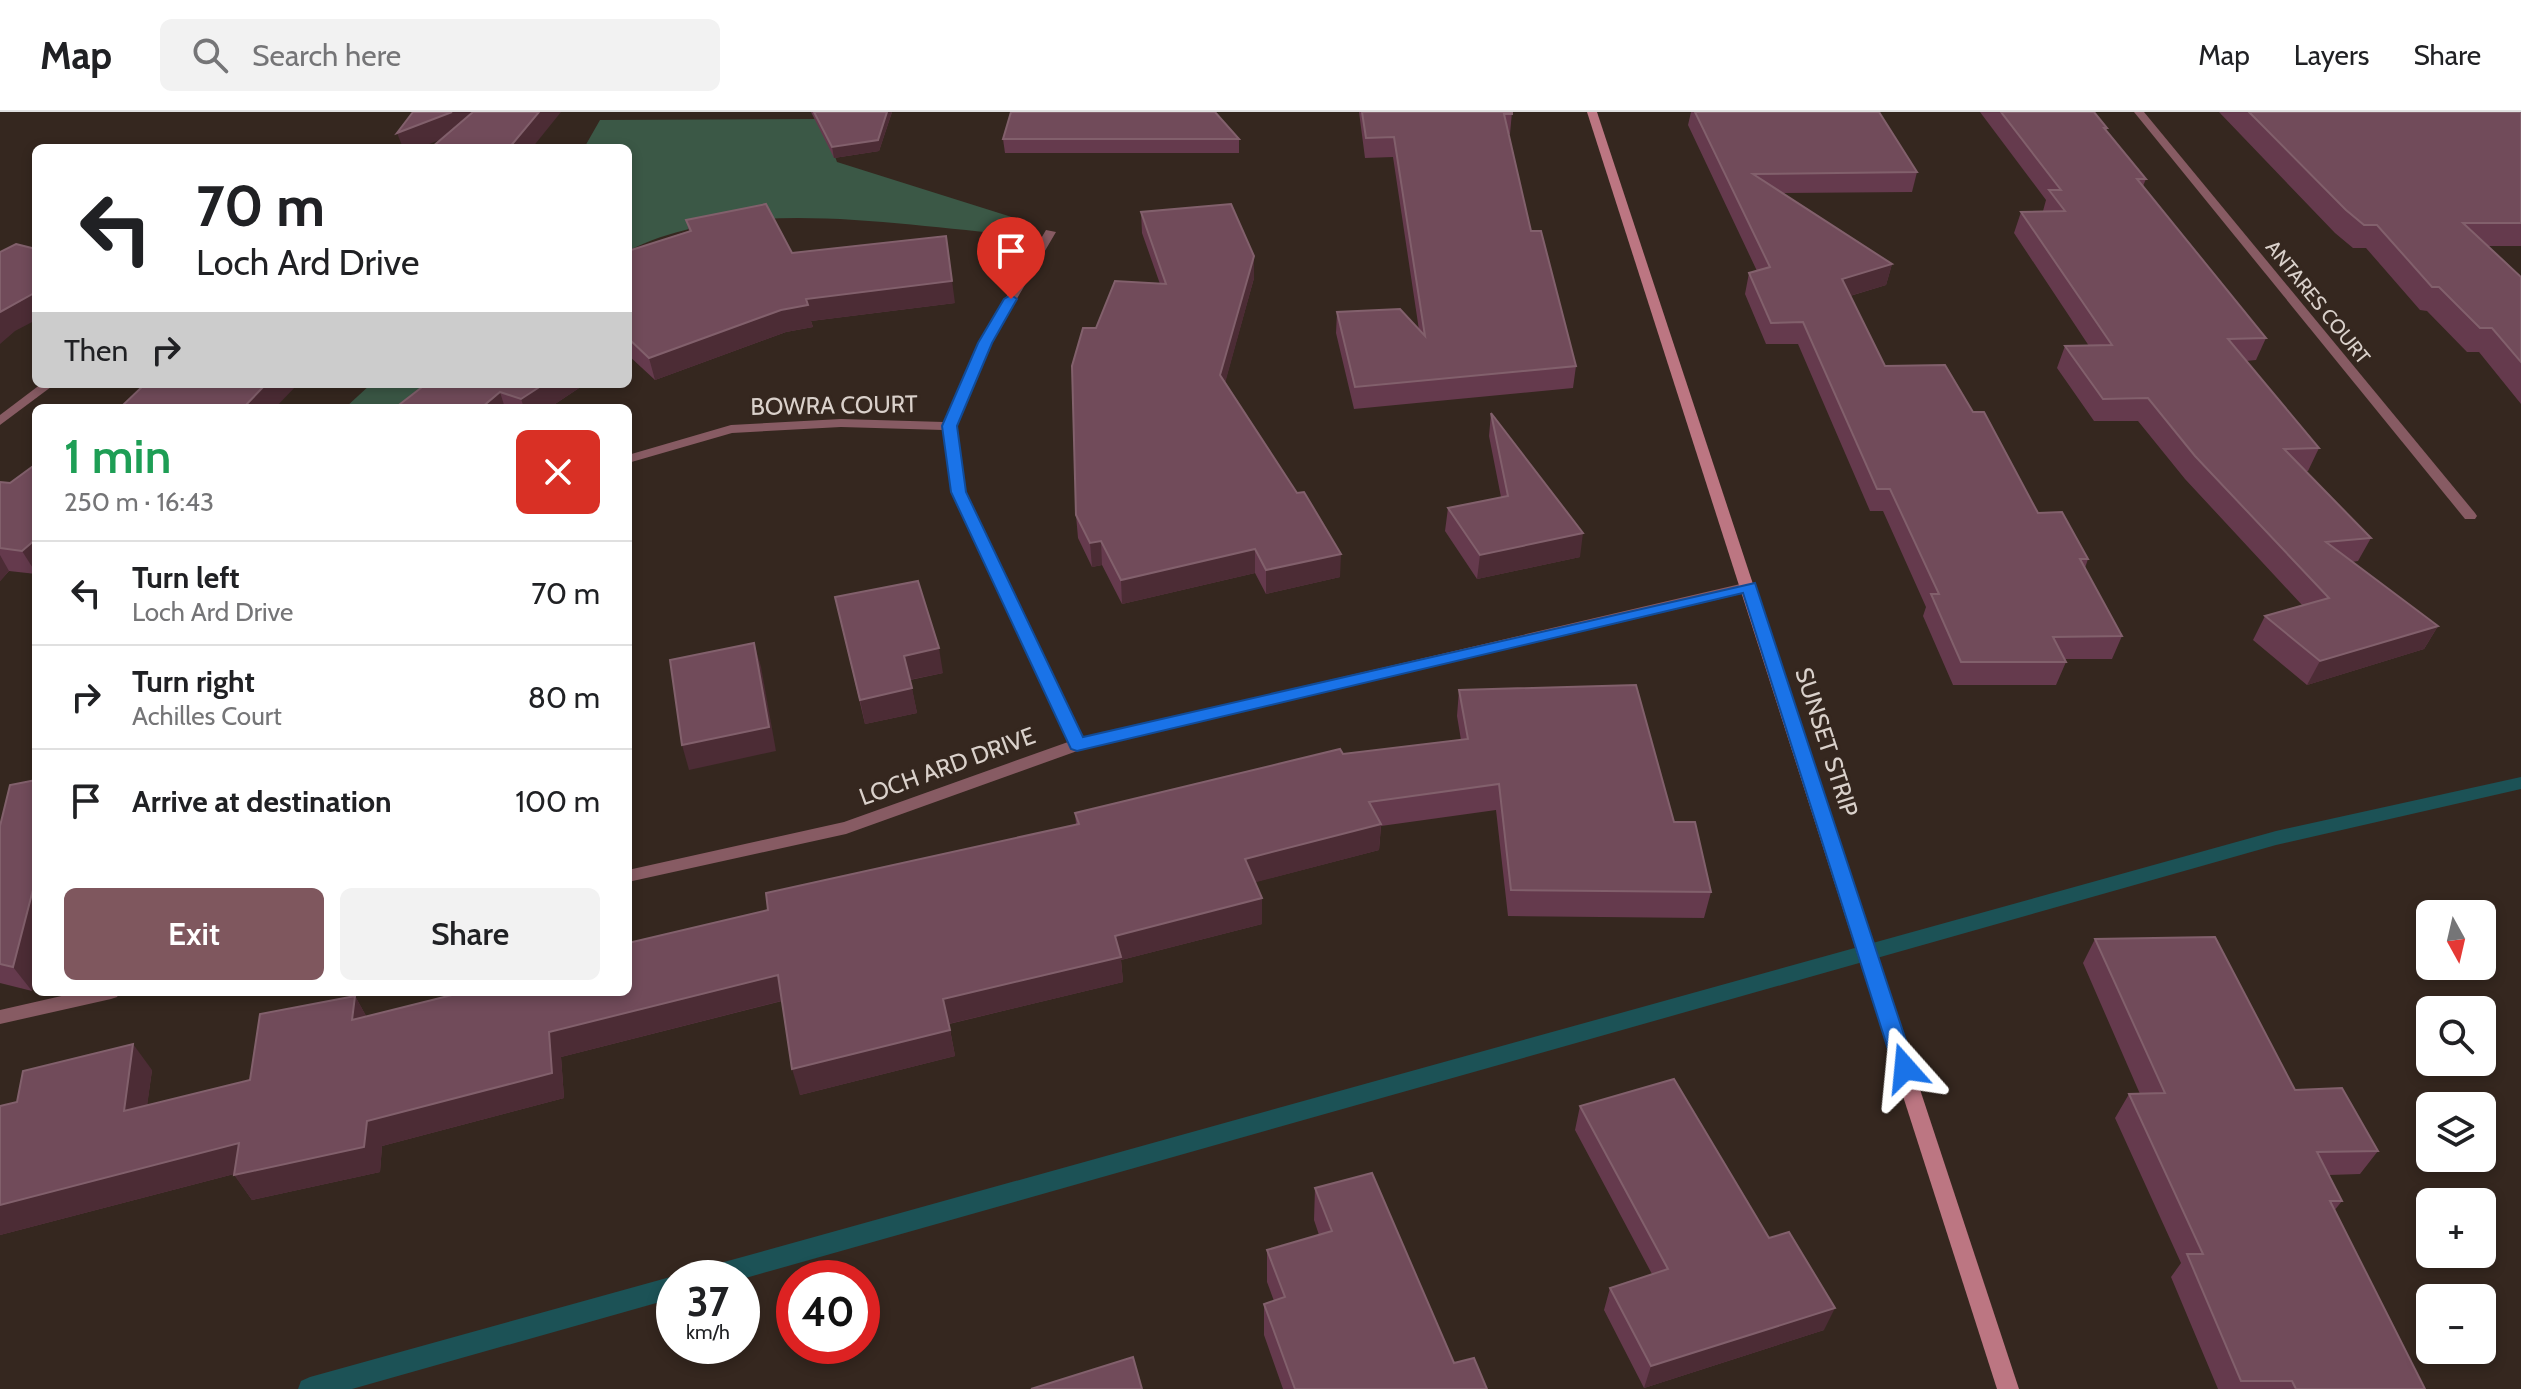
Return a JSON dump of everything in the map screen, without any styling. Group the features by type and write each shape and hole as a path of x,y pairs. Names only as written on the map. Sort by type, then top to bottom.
{"street":[{"name":"SUNSET STRIP","path":"1592,112 2008,1389"},
{"name":"ANTARES COURT","path":"2139,112 2470,516"},
{"path":"1050,232 985,343 949,426 958,492 1077,745"},
{"path":"0,421 44,388"},
{"name":"BOWRA COURT","path":"632,458 731,429 841,423 949,426"},
{"name":"LOCH ARD DRIVE","path":"632,875 846,828 1077,745 1749,587"},
{"path":"0,1017 93,996"}],"green space":[{"path":"821,119 837,162 1031,223 1021,235 873,221 769,219 720,223 672,234 632,249 632,144 586,144 600,120"},
{"path":"367,388 446,388 428,404 349,404"}],"building":[{"path":"413,112 452,112 397,133"},
{"path":"473,112 539,112 512,144 436,144"},
{"path":"814,112 887,112 878,140 832,147"},
{"path":"1011,112 1215,112 1239,139 1003,139"},
{"path":"1362,112 1512,112 1504,114 1531,231 1541,231 1576,366 1355,387 1337,312 1400,309 1425,336 1394,137 1366,138"},
{"path":"1695,112 1879,112 1917,172 1753,174 1892,264 1842,279 1885,366 1945,365 1973,412 1984,412 2038,513 2062,512 2088,559 2080,559 2122,636 2053,637 2066,662 1961,662 1931,594 1939,594 1890,489 1877,489 1803,322 1771,323 1749,273 1770,267"},
{"path":"2001,112 2094,112 2146,179 2137,179 2266,338 2228,339 2319,448 2284,449 2371,538 2326,542 2438,626 2320,661 2265,616 2329,598 2195,456 2148,398 2103,399 2065,346 2112,345 2021,212 2065,211 2049,190 2061,190"},
{"path":"2249,112 2521,112 2521,223 2463,223 2521,277 2521,362 2492,328 2480,328 2439,287 2432,287 2377,225 2364,225 2346,210"},
{"path":"766,204 792,253 946,236 952,281 806,299 808,305 781,310 649,358 632,342 632,250 691,231 686,220"},
{"path":"1231,204 1254,256 1220,375 1297,493 1304,492 1341,554 1266,570 1255,549 1121,580 1101,541 1090,543 1076,515 1072,366 1083,328 1096,328 1115,281 1166,284 1141,212"},
{"path":"16,244 32,248 32,294 0,312 0,252"},
{"path":"141,388 262,388 247,404 124,404"},
{"path":"421,388 538,388 521,399 500,392 486,404 400,404"},
{"path":"1491,413 1583,533 1480,555 1448,508 1508,496"},
{"path":"32,467 32,542 22,551 0,548 0,482 10,483"},
{"path":"918,581 939,648 904,656 912,688 860,700 835,597"},
{"path":"754,643 769,727 682,745 670,660"},
{"path":"1636,685 1674,822 1695,822 1711,892 1511,890 1499,784 1369,802 1381,824 1245,859 1262,898 1115,936 1121,957 943,999 950,1030 792,1069 778,975 549,1032 552,1073 367,1121 364,1147 234,1175 239,1143 0,1205 0,1106 17,1102 23,1071 133,1044 124,1111 250,1080 260,1014 355,996 352,1020 448,996 632,996 632,942 768,910 766,893 1079,824 1075,813 1340,749 1343,754 1468,739 1459,690"},
{"path":"32,781 32,893 13,967 0,964 0,826 10,785"},
{"path":"2215,937 2295,1090 2342,1088 2378,1151 2317,1152 2342,1201 2330,1201 2425,1389 2296,1389 2292,1381 2241,1381 2187,1254 2203,1254 2129,1094 2165,1093 2095,939"},
{"path":"1674,1079 1769,1238 1789,1232 1835,1308 1651,1366 1610,1288 1668,1269 1580,1106"},
{"path":"1372,1173 1454,1363 1474,1358 1487,1389 1295,1389 1264,1304 1285,1297 1267,1250 1332,1231 1315,1188"},
{"path":"1133,1357 1142,1389 1031,1389"}],"waterway":[{"path":"760,1263 2276,838 2521,783"},
{"path":"310,1389 656,1292"}],"route":[{"path":"1011,299 985,343 949,426 958,492 1077,745 1749,587 1905,1068"}]}
